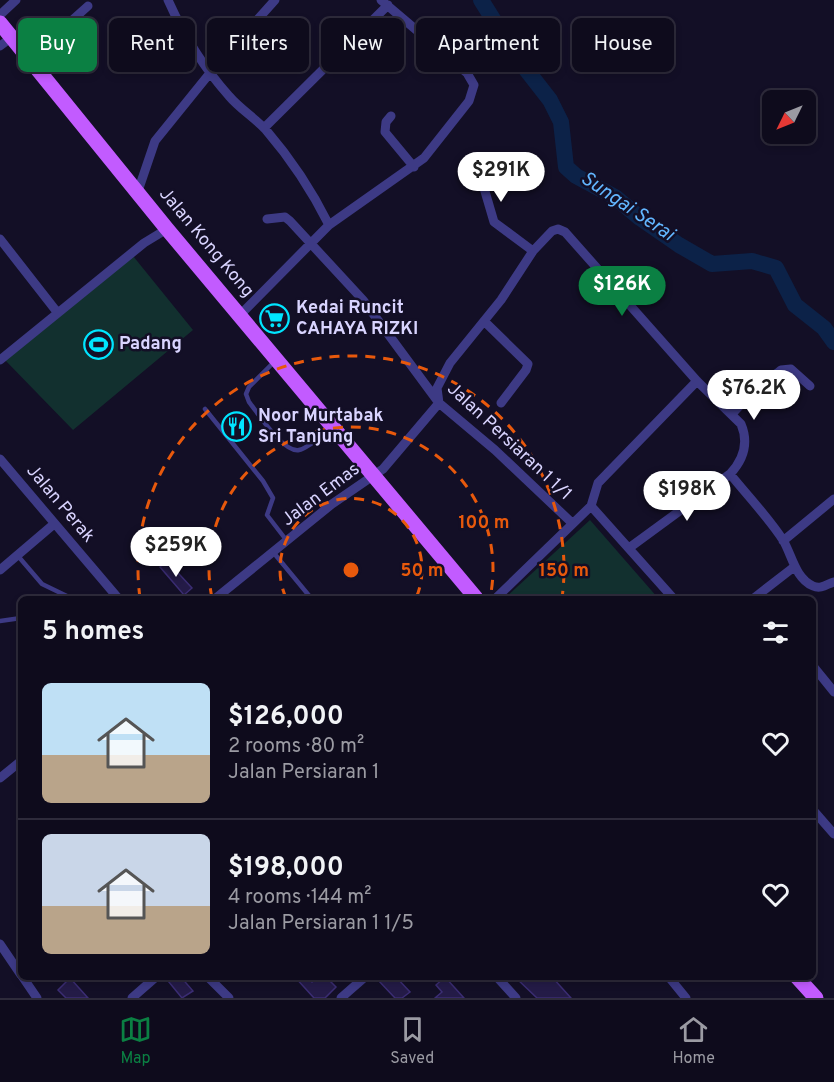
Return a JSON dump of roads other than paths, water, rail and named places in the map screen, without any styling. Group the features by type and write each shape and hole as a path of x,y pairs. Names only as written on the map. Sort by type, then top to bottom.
{"main road":[{"name":"Jalan Kong Kong","path":"0,22 6,42"},
{"name":"Jalan Kong Kong","path":"41,72 166,229 474,596"},
{"path":"794,980 806,998"},
{"path":"800,980 816,998"}],"street":[{"path":"0,15 16,0"},
{"path":"168,0 186,40 240,108 264,128 315,197 329,225"},
{"path":"138,191 155,141 210,73 275,0"},
{"path":"240,315 329,225 414,167 463,110 473,93 474,85 467,73 385,3 264,128"},
{"path":"75,18 88,6"},
{"path":"391,116 386,122 385,132 414,167"},
{"path":"464,165 484,188 494,222 533,251"},
{"name":"Jalan Persiaran 1 1/1","path":"267,219 285,217 363,300 439,403 495,450 571,522"},
{"path":"0,360 144,243 166,229"},
{"path":"439,403 437,388 450,363 484,321 533,251 552,231 558,229 565,232 697,381 741,424 745,433 745,448 740,464 730,474 629,548"},
{"path":"0,239 57,312"},
{"path":"484,321 528,364 501,403"},
{"path":"732,414 748,397 750,386 761,379 774,377 781,370 791,369 810,386"},
{"path":"497,596 571,522 591,506 598,483 697,381"},
{"name":"Jalan Emas","path":"218,596 332,504 383,469 439,403"},
{"name":"Jalan Perak","path":"0,459 112,596"},
{"path":"730,474 783,541 794,567 815,587 824,587 834,581"},
{"path":"783,541 834,499"},
{"path":"591,506 671,596"},
{"path":"0,570 54,524"},
{"path":"759,596 794,567"},
{"path":"816,670 834,692"},
{"path":"0,778 18,763"},
{"path":"816,813 834,834"},
{"path":"0,944 18,971"},
{"path":"24,980 37,998"},
{"path":"132,998 152,980"},
{"path":"211,980 229,998"},
{"path":"341,998 361,980"},
{"path":"500,980 516,998"},
{"path":"671,980 686,998"}],"lane":[{"path":"276,359 249,387 246,394 249,402 281,442 291,449 300,450 334,427"},
{"path":"205,409 263,481 273,498 267,515 287,541"},
{"path":"273,552 309,596"},
{"path":"18,555 42,584 66,596"},
{"path":"54,596 58,593"},
{"path":"0,621 18,618"}],"waterway":[{"name":"Sungai Serai","path":"481,0 518,59 550,100 561,122 566,167 576,176 615,197 679,245 712,264 752,261 776,268 795,305 824,328 834,342"}],"place":[{"name":"Kedai Runcit CAHAYA RIZKI","path":"275,318"},
{"name":"Padang","path":"98,344"},
{"name":"Noor Murtabak Sri Tanjung","path":"237,426"}]}
